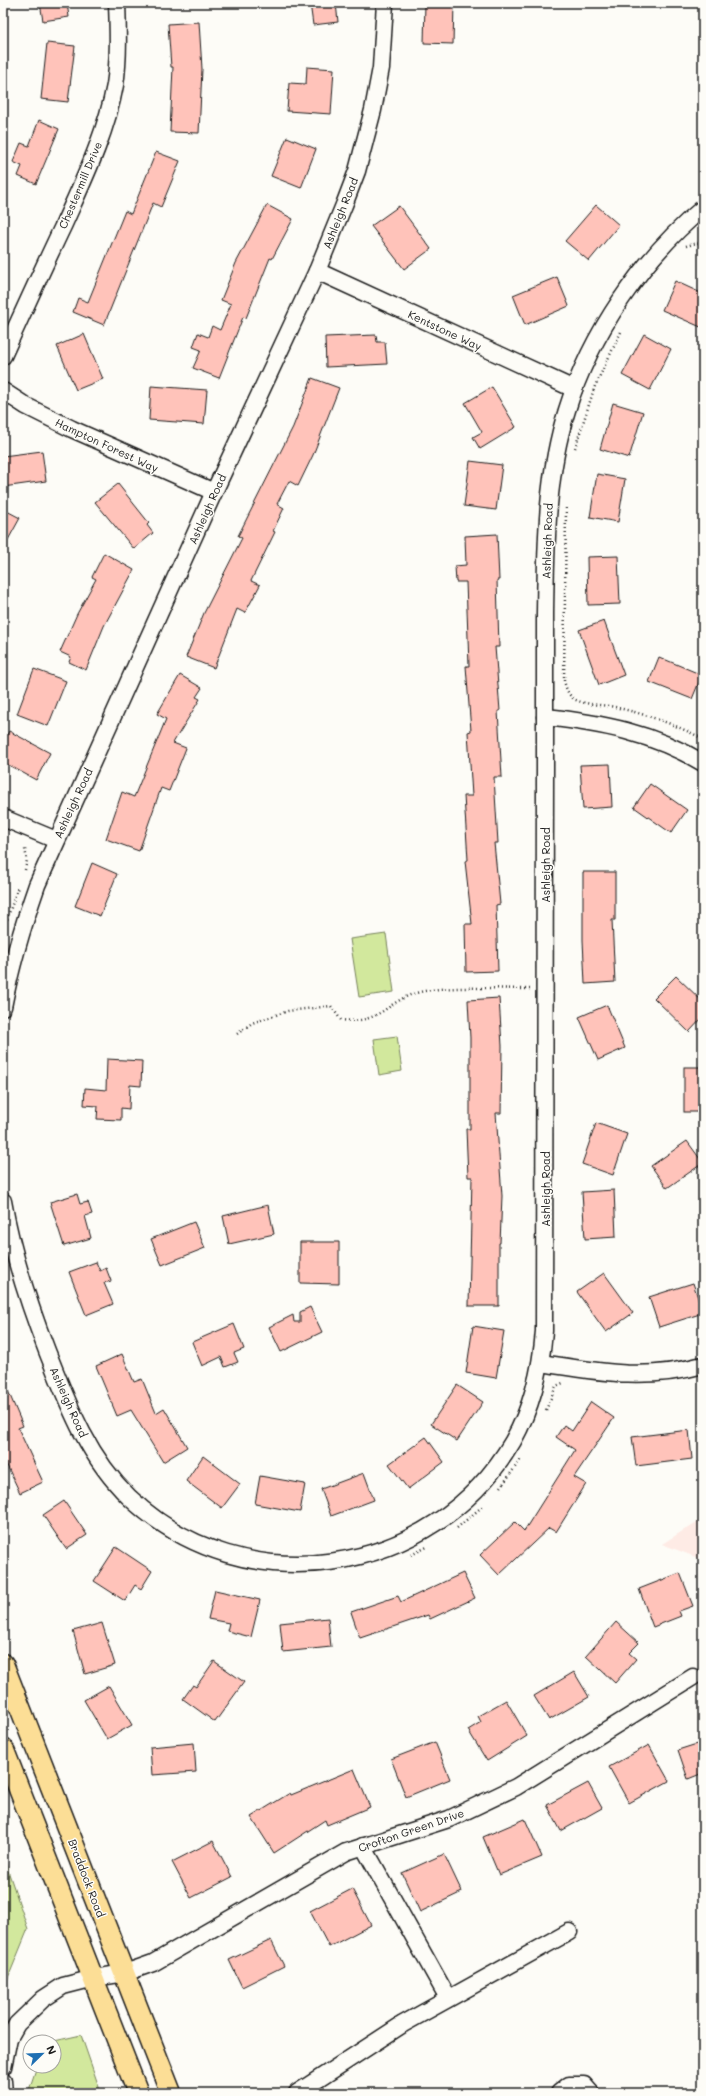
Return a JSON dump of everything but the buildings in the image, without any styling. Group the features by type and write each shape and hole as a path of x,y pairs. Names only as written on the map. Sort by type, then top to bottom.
{"main road":[{"name":"Braddock Road","path":"3,1664 171,2093"},
{"path":"3,1748 138,2093"}],"street":[{"name":"Chestermill Drive","path":"3,356 76,196 108,117 115,83 118,39 117,3"},
{"name":"Ashleigh Road","path":"3,1007 19,935 37,884 214,492 317,271 357,171 373,110 381,68 385,3"},
{"name":"Ashleigh Road","path":"3,1202 9,1238 27,1297 72,1412 94,1455 130,1497 154,1517 183,1536 233,1556 280,1564 312,1565 337,1562 389,1548 438,1522 460,1505 481,1484 501,1458 513,1440 527,1412 541,1363 544,1331 546,544 549,493 557,445 574,389 589,357 619,304 646,266 701,212"},
{"name":"Kentstone Way","path":"317,271 574,389"},
{"name":"Hampton Forest Way","path":"3,391 26,406 72,429 214,492"},
{"path":"545,717 586,722 629,730 656,739 703,762"},
{"path":"3,818 56,840"},
{"path":"541,1363 608,1373 636,1375 681,1371 703,1365"},
{"name":"Crofton Green Drive","path":"3,2067 9,2038 17,2024 29,2012 63,1986 94,1978 125,1973 153,1963 346,1852 449,1819 516,1787 692,1677"},
{"path":"363,1846 448,1998"},
{"path":"297,2093 403,2024 569,1932"},
{"path":"3,2081 4,2093"},
{"path":"560,2093 569,2085 584,2085 592,2093"}],"path":[{"path":"681,251 691,244 703,244"},
{"path":"574,454 595,386 622,330"},
{"path":"567,502 564,572 564,681 568,693 578,700 618,707 647,716 680,728 703,739"},
{"path":"22,877 27,860 25,849"},
{"path":"3,931 19,884"},
{"path":"237,1034 252,1023 288,1011 331,1006 341,1020 355,1022 374,1018 398,1002 419,992 438,989 545,988"},
{"path":"545,1412 556,1386 568,1382"},
{"path":"497,1492 524,1454"},
{"path":"452,1531 489,1500"},
{"path":"410,1556 431,1544"}],"shaded area":[{"path":"703,1518 703,1560 662,1544"}],"green space":[{"path":"386,934 394,992 359,997 350,939"},
{"path":"397,1036 402,1071 379,1075 374,1039"},
{"path":"3,1856 28,1929 3,1990"},
{"path":"81,2035 101,2093 28,2093 34,2074 62,2074 62,2039"}]}
